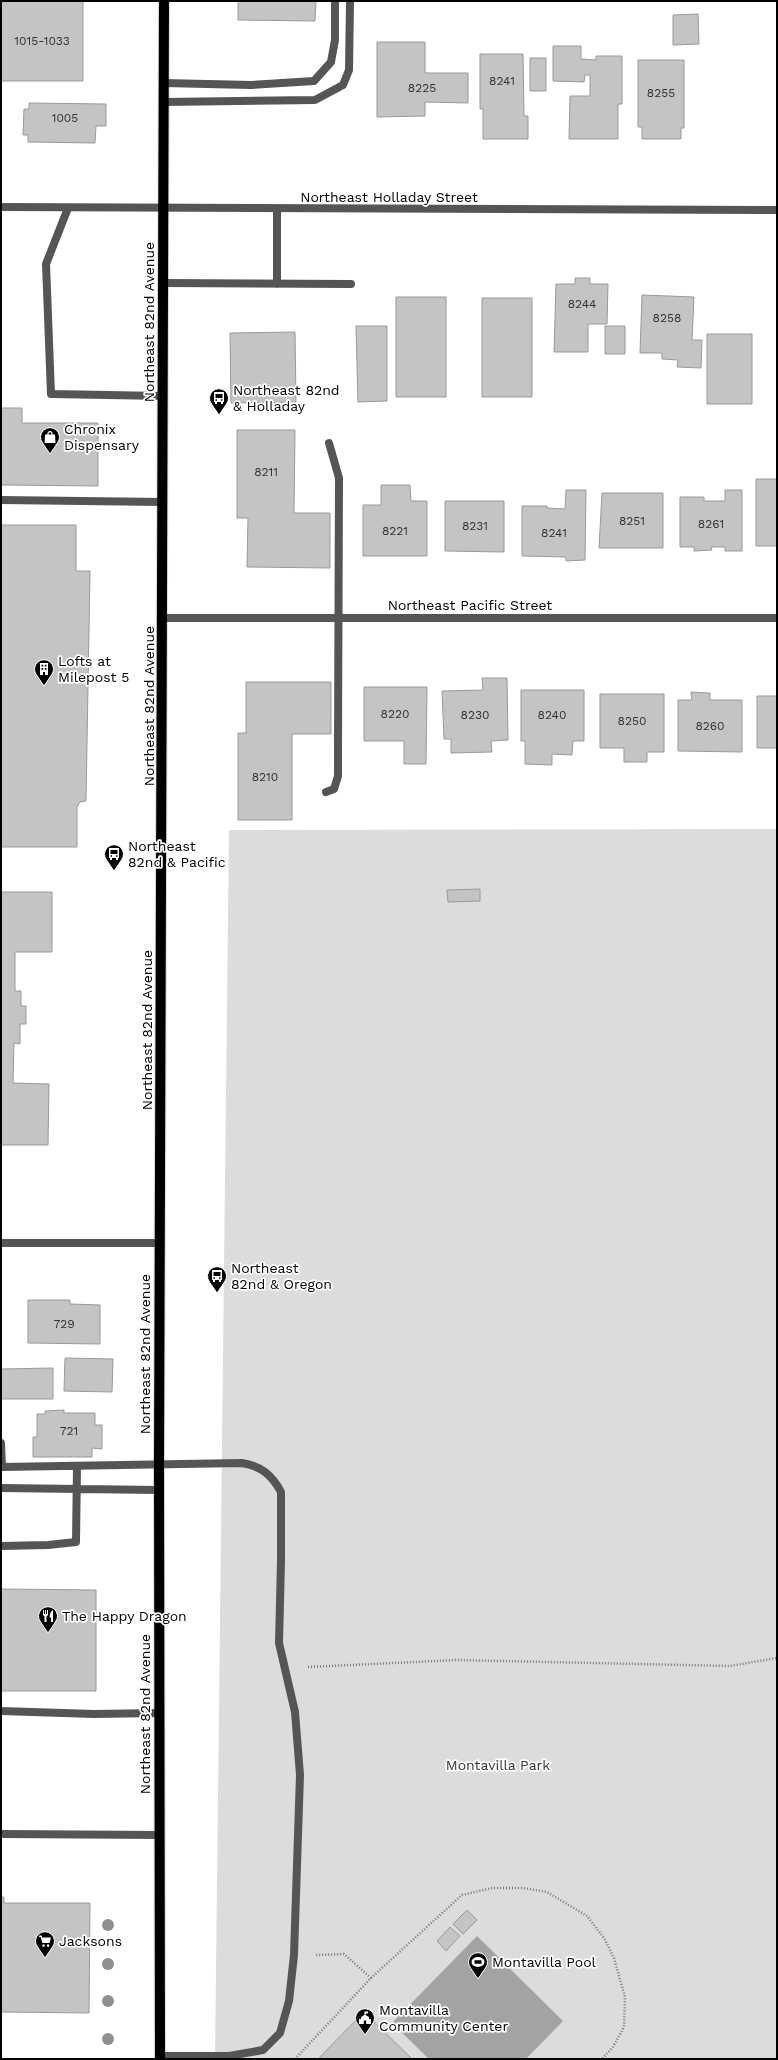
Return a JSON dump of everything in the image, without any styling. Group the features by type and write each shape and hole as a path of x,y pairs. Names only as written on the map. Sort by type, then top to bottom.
{"main road":[{"name":"Northeast 82nd Avenue","path":"160,2058 159,1465 164,1"}],"street":[{"path":"164,83 251,85 314,81 331,62 335,40 336,1"},
{"path":"164,102 314,100 343,85 349,70 350,1"},
{"name":"Northeast Holladay Street","path":"1,207 163,209 777,210"},
{"path":"68,208 46,264 51,394 163,396"},
{"path":"277,209 277,284"},
{"path":"163,283 351,284"},
{"path":"326,792 334,789 338,776 339,478 329,443"},
{"path":"1,500 163,502"},
{"name":"Northeast Pacific Street","path":"163,618 777,618"},
{"path":"1,1243 160,1243"},
{"path":"1,1443 2,1467 248,1464 263,1469 277,1484 282,1500 279,1643 295,1712 300,1775 294,1955 289,2001 280,2033 262,2050 229,2056 160,2058"},
{"path":"1,1546 48,1545 76,1542 77,1466"},
{"path":"1,1488 159,1490"},
{"path":"1,1711 94,1714 159,1713"},
{"path":"1,1834 159,1836"}],"path":[{"path":"286,1672 300,1667 457,1660 730,1666 777,1658"},
{"path":"295,2059 371,1978 462,1895 492,1888 523,1888 547,1892 587,1916 604,1938 614,1958 625,1997 624,2026 613,2047 602,2059"},
{"path":"294,1955 344,1954 371,1978"}],"green space":[{"name":"Montavilla Park","path":"777,829 777,2059 215,2059 229,830"}],"shaded area":[{"name":"Montavilla Pool","path":"477,1936 563,2021 526,2059 429,2059 392,2023"}],"building":[{"path":"1,1 83,1 83,81 1,81"},
{"path":"238,1 316,1 315,21 238,20"},
{"path":"698,14 699,44 673,45 673,15"},
{"path":"377,42 425,42 425,73 468,73 468,103 425,102 425,116 377,117"},
{"path":"553,46 581,46 581,59 596,60 596,56 622,56 622,104 618,104 618,139 569,139 570,96 590,96 590,75 585,75 584,82 553,81"},
{"path":"480,54 523,54 524,116 528,116 528,139 483,139 483,109 480,109"},
{"path":"530,58 546,58 546,91 530,91"},
{"path":"638,60 684,60 684,128 681,128 681,139 642,139 642,127 638,127"},
{"path":"29,103 106,104 106,126 96,126 95,143 28,142 28,135 23,135 24,109 29,109"},
{"path":"575,278 590,278 590,284 608,284 607,324 588,324 588,352 554,352 556,284 575,284"},
{"path":"642,295 694,297 692,340 702,340 701,368 677,367 678,360 662,359 662,353 640,353"},
{"path":"396,297 446,297 446,397 396,397"},
{"path":"482,298 532,298 532,397 482,397"},
{"path":"356,326 387,326 387,401 358,402"},
{"path":"605,326 625,326 625,354 605,354"},
{"path":"295,332 296,402 231,403 230,333"},
{"path":"707,334 752,334 752,404 707,404"},
{"name":"Chronix Dispensary","path":"1,408 22,408 22,423 98,423 98,486 1,485"},
{"path":"237,430 295,430 294,513 330,513 330,568 247,567 248,518 237,518"},
{"path":"756,479 777,479 777,546 756,546"},
{"path":"381,485 410,485 411,501 427,501 427,556 363,556 363,505 381,505"},
{"path":"566,490 586,490 585,560 566,561 566,557 522,556 522,506 547,506 547,508 565,509"},
{"path":"725,490 742,490 742,551 725,551 725,547 711,547 712,550 694,551 694,547 680,547 680,497 704,497 704,501 725,501"},
{"path":"602,493 663,493 663,548 599,548"},
{"path":"445,501 504,501 504,552 445,551"},
{"name":"Lofts at Milepost 5","path":"1,525 76,525 76,571 90,571 86,801 80,802 77,807 77,847 1,847"},
{"path":"482,678 507,678 508,740 491,741 492,752 451,753 451,739 444,739 442,691 483,690"},
{"path":"246,682 331,682 331,734 292,734 292,820 238,820 238,733 246,733"},
{"path":"364,687 427,687 426,764 404,764 404,741 364,741"},
{"path":"521,690 584,690 584,741 573,741 572,755 552,754 552,765 525,764 525,741 521,741"},
{"path":"691,692 710,693 710,700 742,700 742,752 678,751 678,700 692,700"},
{"path":"600,694 664,694 664,752 647,752 647,762 624,762 624,748 600,748"},
{"path":"757,696 777,696 777,748 757,748"},
{"path":"480,889 480,901 448,902 447,890"},
{"path":"1,892 52,892 52,952 15,952 15,991 21,991 21,1006 26,1006 26,1024 20,1024 20,1044 14,1043 13,1083 49,1084 48,1145 1,1145"},
{"path":"28,1300 70,1300 70,1304 100,1305 100,1344 28,1343"},
{"path":"65,1358 113,1359 112,1392 64,1391"},
{"path":"53,1368 53,1399 1,1399 1,1369"},
{"path":"64,1410 64,1413 95,1413 95,1425 102,1425 102,1449 92,1448 92,1457 33,1457 33,1437 37,1437 37,1414 45,1414 45,1411"},
{"name":"The Happy Dragon","path":"1,1589 96,1590 96,1691 1,1691"},
{"name":"Jacksons","path":"1,1897 4,1897 4,1903 90,1903 89,2013 1,2012"},
{"path":"467,1910 477,1920 463,1934 453,1924"},
{"path":"450,1927 460,1936 446,1951 437,1941"},
{"name":"Montavilla Community Center","path":"364,2012 412,2059 318,2059"}],"place":[{"name":"Northeast 82nd & Holladay","path":"219,415"},
{"name":"Chronix Dispensary","path":"50,454"},
{"name":"Lofts at Milepost 5","path":"44,686"},
{"name":"Northeast 82nd & Pacific","path":"114,871"},
{"name":"Northeast 82nd & Oregon","path":"217,1293"},
{"name":"The Happy Dragon","path":"48,1633"},
{"name":"Jacksons","path":"45,1958"},
{"name":"Montavilla Pool","path":"478,1979"},
{"name":"Montavilla Community Center","path":"365,2035"}]}
